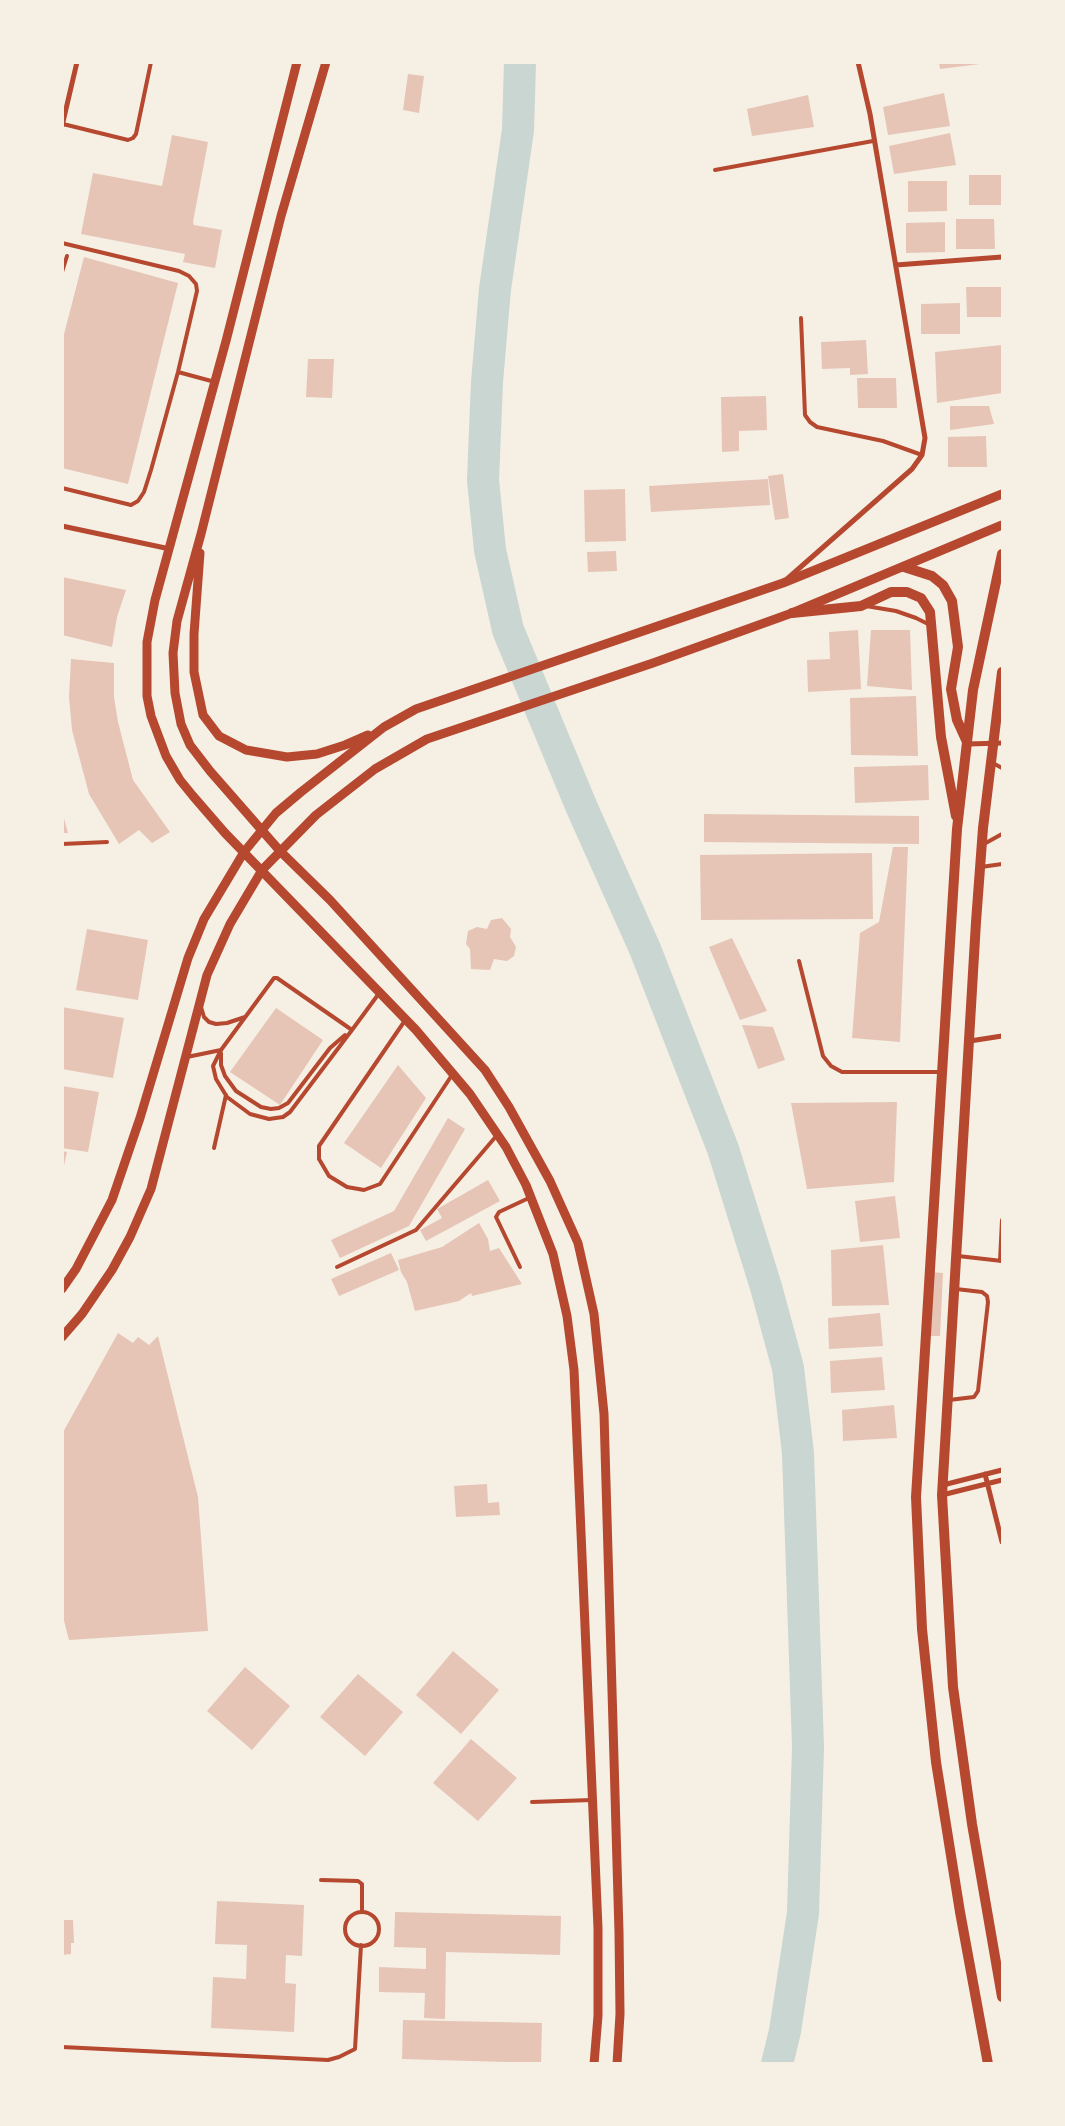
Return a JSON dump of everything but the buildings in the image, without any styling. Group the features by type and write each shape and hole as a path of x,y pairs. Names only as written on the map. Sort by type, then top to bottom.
{"main road":[{"path":"988,2064 960,1912 936,1762 927,1688 916,1497 958,825 973,690 1002,554"},
{"path":"904,567 932,576 943,585 952,601 958,647 951,689 957,720 968,744"},
{"path":"792,613 861,606 891,592 907,592 921,598 930,612 941,737 958,825"},
{"path":"1002,672 998,743 991,762 980,867 946,1400 943,1490 953,1686 972,1824 1002,1997"}],"street":[{"path":"63,124 77,62"},
{"path":"298,62 147,642 147,696 151,716 166,756 180,780 244,852 406,1019 470,1094 498,1134 531,1197 554,1254 567,1316 574,1370 598,1928 598,2016 594,2064"},
{"path":"326,62 281,216 177,622 173,653 177,701 182,724 190,745 280,851 330,900 485,1070 509,1106 550,1181 578,1243 585,1269 600,1359 605,1442 619,1932 620,2014 617,2064"},
{"path":"783,583 912,469 922,454 926,438 874,141 858,62"},
{"path":"896,265 1002,256"},
{"path":"201,534 194,634 194,672 203,715 219,736 246,750 287,757 317,754 345,745 384,727 416,709 783,583 1002,494"},
{"path":"62,1337 82,1314 112,1270 130,1237 151,1189 210,968 226,931 240,904 262,870 316,815 375,769 427,739 653,663 792,613 1002,525"},
{"path":"62,526 170,550"},
{"path":"62,1289 76,1269 112,1200 140,1118 188,958 204,919 244,852 276,813 384,727"},
{"path":"968,744 998,743"},
{"path":"970,1041 1002,1036"},
{"path":"943,1490 985,1474 1002,1470"},
{"path":"985,1474 1002,1542"},
{"path":"943,1490 988,1484 1002,1480"}],"lane":[{"path":"63,124 128,140 133,138 136,134 151,62"},
{"path":"715,170 874,141"},
{"path":"62,243 179,271 189,276 196,284 198,291 178,372 146,485 138,501 131,505 62,488"},
{"path":"62,272 67,256"},
{"path":"801,318 805,415 810,422 817,427 883,441 922,454"},
{"path":"178,372 215,382"},
{"path":"861,606 896,611 932,626"},
{"path":"991,762 1002,768"},
{"path":"982,845 1002,834"},
{"path":"62,844 107,842"},
{"path":"980,867 1002,864"},
{"path":"799,961 823,1056 830,1066 842,1072 942,1072"},
{"path":"352,1030 277,978 271,980 221,1050 213,1066 216,1079 226,1095 250,1114 268,1119 283,1117 290,1112 352,1030 380,992"},
{"path":"201,1000 202,1011 209,1022 227,1023 245,1017"},
{"path":"406,1019 319,1146 319,1159 329,1176 347,1187 364,1190 380,1184 453,1074"},
{"path":"221,1050 221,1065 225,1076 236,1091 261,1106 271,1109 279,1108 288,1103 330,1048 352,1030"},
{"path":"185,1057 221,1050"},
{"path":"214,1148 226,1095"},
{"path":"337,1267 416,1230 498,1134"},
{"path":"520,1266 496,1217 499,1212 531,1197"},
{"path":"956,1256 1002,1261 1002,1220"},
{"path":"946,1400 977,1394 988,1302 987,1296 982,1292 954,1289"},
{"path":"532,1802 592,1800"},
{"path":"321,1880 358,1881 362,1884 362,1912"},
{"path":"362,1912 376,1919 379,1929 371,1943 361,1945 349,1939 345,1926 353,1914 362,1912"},
{"path":"62,2047 328,2060 339,2058 355,2049 361,1945"}],"waterway":[{"path":"520,62 518,130 495,289 487,382 483,480 490,550 508,630 582,808 645,949 723,1149 766,1287 788,1368 798,1453 808,1747 803,1913 785,2031 777,2064"}]}
